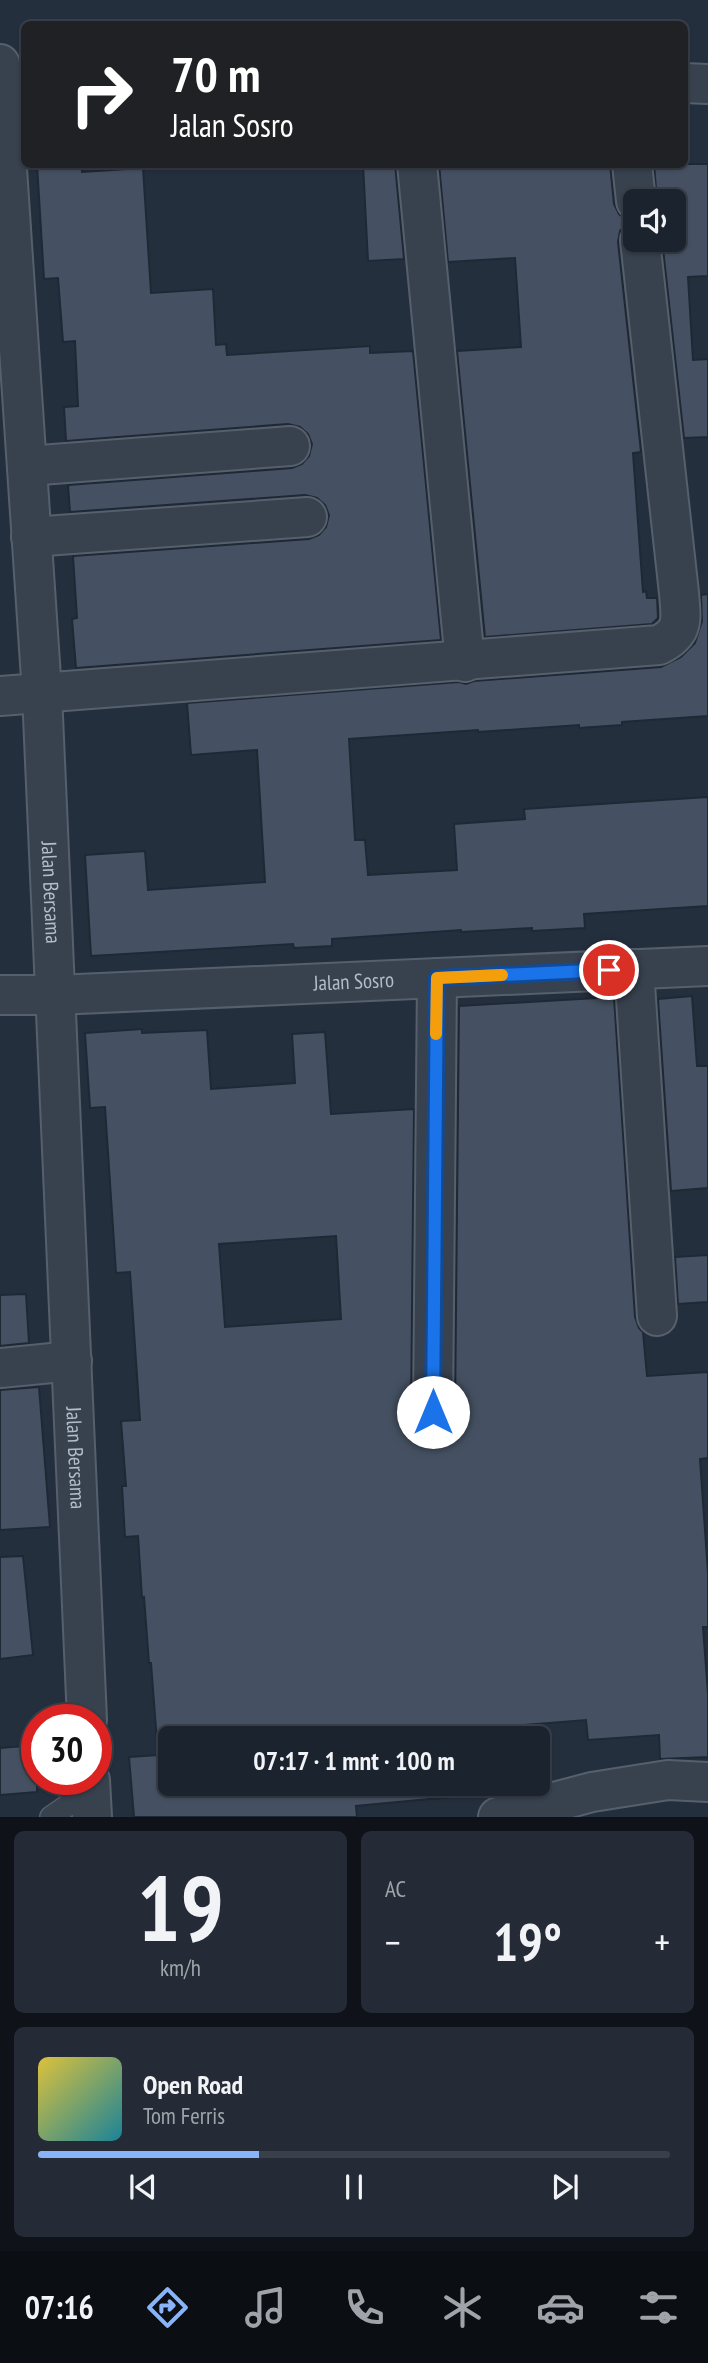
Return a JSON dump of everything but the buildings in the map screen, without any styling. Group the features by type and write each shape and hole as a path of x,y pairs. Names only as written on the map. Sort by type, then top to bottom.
{"street":[{"path":"0,66 21,68"},
{"name":"Jalan Bersama","path":"0,66 10,357 27,466 42,693 87,1704"},
{"path":"688,83 708,84"},
{"path":"416,168 465,662"},
{"path":"632,168 635,189"},
{"path":"0,696 659,646 671,639 678,631 681,619 641,252"},
{"path":"27,466 290,446"},
{"path":"31,537 307,517"},
{"name":"Jalan Sosro","path":"0,995 56,995 708,966"},
{"path":"634,969 657,1315"},
{"path":"433,1412 437,978"},
{"path":"0,1368 72,1360"},
{"path":"498,1817 592,1791 668,1780 708,1782"}],"lane":[{"path":"51,1817 91,1796"}],"slow traffic":[{"path":"436,1034 437,978 502,975"}],"route":[{"path":"433,1412 437,978 609,970"}]}
